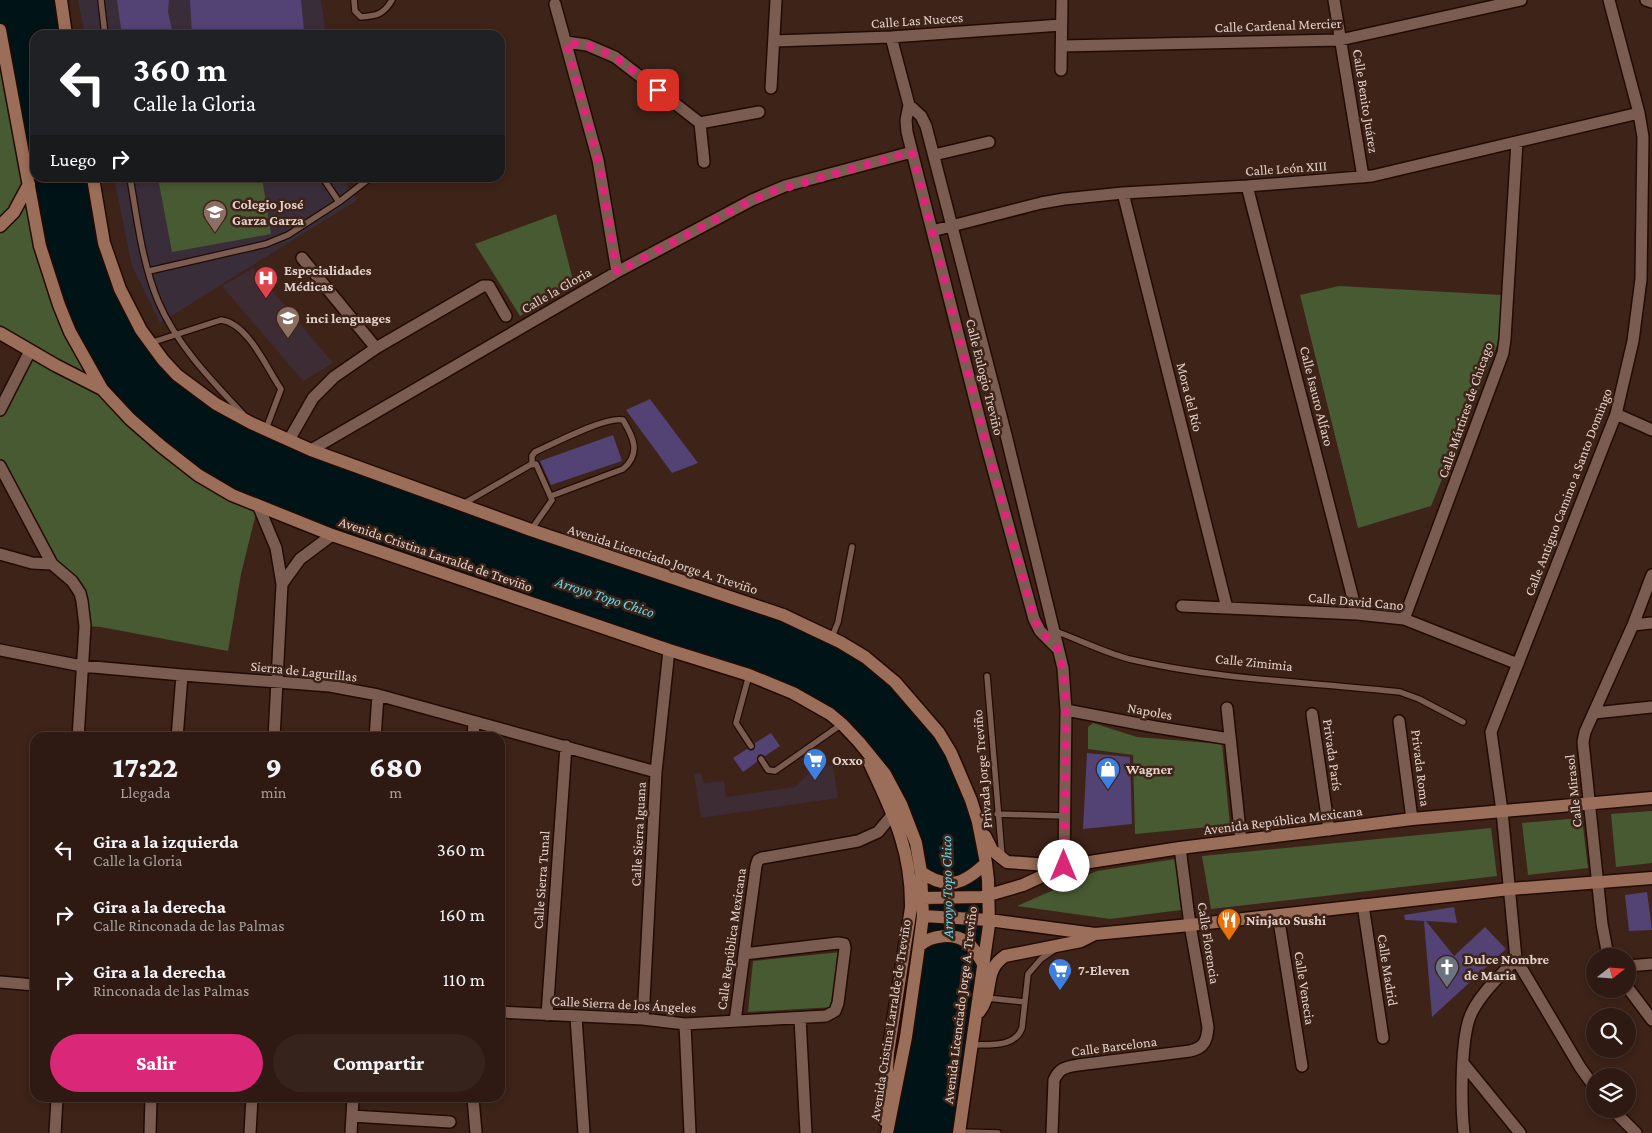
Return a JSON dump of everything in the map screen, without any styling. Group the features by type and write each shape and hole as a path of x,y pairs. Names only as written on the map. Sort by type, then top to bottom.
{"main road":[{"path":"61,0 65,30"},
{"name":"Avenida Cristina Larralde de Treviño","path":"0,30 40,246 59,305 70,332 102,389 154,441 198,475 232,495 258,506 332,535 669,650 749,675 794,693 820,707 842,724 885,774 901,804 916,844 925,874 927,898 927,916 923,944 886,1133"},
{"name":"Avenida Licenciado Jorge A. Treviño","path":"94,182 104,243 120,289 141,330 163,360 191,387 216,404 251,423 311,450 531,530 784,615 832,637 866,657 895,682 939,733 962,776 978,822 986,864 982,897 976,1016 959,1133"},
{"path":"0,226 14,212 29,184"},
{"path":"0,333 102,389"},
{"path":"859,742 893,814 908,863 911,887 911,908 888,1052 883,1112 886,1133"},
{"name":"Avenida República Mexicana","path":"927,898 982,897 1023,885 1064,866 1180,848 1412,819 1652,798"},
{"path":"978,822 992,850 1002,860 1015,863 1064,866"},
{"path":"925,874 939,883 953,883 973,876 986,864"},
{"path":"927,916 982,919 1095,934 1510,889 1652,878"},
{"path":"976,1016 987,998 992,970 996,962 1005,956 1081,941 1095,934"},
{"path":"923,944 943,936 961,938 979,956"}],"street":[{"path":"771,88 776,0"},
{"path":"1061,70 1062,0"},
{"name":"Calle Benito Juárez","path":"1334,0 1363,177"},
{"name":"Calle Cardenal Mercier","path":"1062,46 1340,40 1521,0"},
{"name":"Calle Antiguo Camino a Santo Domingo","path":"1586,1075 1516,959 1502,811 1491,732 1616,414 1633,341 1641,279 1648,140 1609,0"},
{"path":"1646,0 1652,2"},
{"path":"555,4 600,168 617,272"},
{"name":"Calle Las Nueces","path":"774,41 891,37 1061,25"},
{"name":"Calle Eulogio Treviño","path":"891,37 909,105 906,125 912,152 985,440 1034,619 1040,631 1057,648"},
{"path":"566,42 587,45 615,57 700,123 704,162"},
{"name":"Calle Eulogio Treviño","path":"909,105 924,121 934,155 1006,435 1063,668 1066,710 1064,866"},
{"path":"700,123 759,112"},
{"name":"Calle León XIII","path":"932,231 1041,202 1123,193 1363,177 1639,113"},
{"path":"934,155 990,142"},
{"name":"Calle Mártires de Chicago","path":"1404,619 1503,353 1517,142"},
{"name":"Calle la Gloria","path":"311,450 617,272 752,200 774,191 912,152"},
{"name":"Calle Isauro Alfaro","path":"1247,186 1357,614"},
{"name":"Mora del Río","path":"1123,193 1227,608"},
{"path":"302,258 376,348"},
{"path":"1641,279 1652,284"},
{"path":"289,440 306,410 323,387 334,377 376,348 486,285 489,286 506,316"},
{"path":"0,410 30,351"},
{"path":"1616,414 1652,430"},
{"path":"985,440 1006,435"},
{"path":"0,466 52,564 72,581 80,593 85,626 78,732"},
{"path":"258,506 276,548 282,584 274,732"},
{"path":"282,584 300,559 332,535"},
{"path":"0,554 32,563 52,564"},
{"name":"Calle Mirasol","path":"1606,948 1602,924 1599,882 1589,803 1584,742 1585,732 1633,625 1652,575"},
{"name":"Calle David Cano","path":"1182,606 1357,614 1404,619 1518,664"},
{"path":"1633,625 1652,623"},
{"name":"Sierra de Lagurillas","path":"0,650 82,666 182,676 330,686 378,695 656,772"},
{"name":"Calle Sierra Iguana","path":"642,1019 656,772 669,650"},
{"path":"177,732 182,676"},
{"path":"375,732 378,695"},
{"path":"1594,713 1652,707"},
{"path":"1227,708 1241,840"},
{"name":"Napoles","path":"1066,710 1155,728 1230,739"},
{"name":"Privada París","path":"1312,714 1329,830"},
{"name":"Privada Roma","path":"1399,721 1412,819"},
{"path":"473,732 474,722"},
{"name":"Calle Sierra Tunal","path":"547,1015 566,746"},
{"name":"Calle República Mexicana","path":"735,1021 758,860 858,841 878,832 893,814"},
{"name":"Calle Florencia","path":"1180,848 1190,925 1208,1027 1206,1042"},
{"name":"Calle Madrid","path":"1363,905 1383,1038"},
{"name":"Calle Venecia","path":"1278,915 1302,1066"},
{"name":"Calle Sierra de los Ángeles","path":"505,1012 642,1019 684,1024 826,1016 834,1011 838,1003 844,944 838,943 744,954"},
{"path":"1464,1133 1463,1063 1467,1027 1471,1013 1479,1000 1516,959"},
{"path":"1636,965 1652,964"},
{"path":"0,982 30,985"},
{"path":"1636,998 1652,1020"},
{"path":"576,1017 584,1133"},
{"path":"800,1018 806,1133"},
{"path":"684,1024 690,1133"},
{"name":"Calle Barcelona","path":"1052,1133 1054,1080 1057,1073 1063,1068 1197,1050 1206,1042"},
{"path":"1463,1063 1520,1133"},
{"path":"55,1133 57,1102"},
{"path":"150,1133 151,1102"},
{"path":"250,1133 252,1102"},
{"path":"351,1133 353,1102"},
{"path":"473,1102 476,1133"},
{"path":"352,1116 450,1122"},
{"path":"1621,1118 1636,1133"}],"lane":[{"path":"102,0 105,30"},
{"path":"354,0 355,10 362,17 377,16 392,0"},
{"path":"131,182 149,271 159,302 177,334 205,371 251,423"},
{"path":"326,182 339,202"},
{"path":"149,271 274,242 339,202 365,182"},
{"path":"150,343 221,320 229,321 252,342 281,390 266,429"},
{"path":"532,464 532,456 535,452 616,419 623,420 632,435 635,452 631,462 623,469 551,496"},
{"path":"461,505 532,464 537,465 551,496 551,502 531,530"},
{"path":"832,637 838,622 852,547"},
{"name":"Calle Zimimia","path":"1040,631 1054,631 1104,651 1163,665 1218,674 1400,692 1419,699 1464,722"},
{"path":"749,675 736,723 751,746"},
{"name":"Privada Jorge Treviño","path":"987,676 1002,860"},
{"path":"760,759 768,770 776,771 842,724"},
{"path":"997,814 1064,816"},
{"path":"972,1045 1010,1042 1020,1035 1028,974 1041,959 1063,944"},
{"path":"987,998 1024,1002"},
{"path":"959,1133 998,1133"}],"shaded area":[{"path":"78,0 321,0 325,30 84,30"},
{"name":"Colegio José Garza Garza","path":"115,182 346,182 357,200 160,323 132,266"},
{"path":"253,268 333,363 303,381 222,286"},
{"path":"833,765 838,798 701,818 694,774 701,773 703,783 724,781 726,797 795,787 814,768"}],"green space":[{"path":"0,26 40,246 258,505 241,574 228,651 101,627 85,626 82,601 52,564 0,466 0,410 30,351 0,333"},
{"path":"159,182 263,182 271,234 172,252"},
{"path":"556,214 574,284 520,316 475,244"},
{"path":"1339,286 1501,295 1502,333 1431,506 1358,528 1300,295"},
{"path":"1093,723 1137,737 1222,744 1230,825 1135,834 1133,755 1088,749 1088,727"},
{"path":"1652,811 1652,863 1616,867 1611,814"},
{"path":"1582,818 1588,868 1528,875 1522,823"},
{"path":"1491,828 1497,876 1211,909 1202,856"},
{"path":"1175,859 1181,910 1110,919 1017,906 1097,871"},
{"path":"841,952 834,1007 748,1012 753,961"}],"water":[{"path":"0,0 61,0 66,30 30,30 30,168 0,26"},
{"name":"Arroyo Topo Chico","path":"33,182 94,182 120,289 163,360 251,423 832,637 922,711 971,800 988,896 959,1133 887,1133 919,946 915,843 859,742 793,693 332,535 198,475 102,389 59,305"}],"building":[{"path":"117,0 169,0 168,12 172,30 121,30"},
{"path":"190,0 301,0 304,30 192,30"},
{"path":"650,399 698,463 672,473 626,410"},
{"path":"613,435 622,461 551,485 540,461"},
{"path":"771,733 780,746 765,756 758,755 757,762 743,772 733,758 747,749 754,750 755,743"},
{"name":"Wagner","path":"1087,753 1130,757 1132,824 1083,829"},
{"path":"1647,892 1652,930 1629,931 1625,895"},
{"path":"1454,907 1457,923 1426,921 1454,956 1485,927 1506,949 1432,1017 1424,921 1405,920 1404,915"}],"place":[{"name":"Colegio José Garza Garza","path":"215,233"},
{"name":"Especialidades Médicas","path":"266,299"},
{"name":"inci lenguages","path":"288,339"},
{"name":"Oxxo","path":"815,781"},
{"name":"Wagner","path":"1108,790"},
{"name":"Ninjato Sushi","path":"1229,941"},
{"name":"Dulce Nombre de Maria","path":"1447,988"},
{"name":"7-Eleven","path":"1060,991"}],"route":[{"path":"658,90 615,57 587,45 566,42 600,168 617,272 752,200 785,186 912,152 985,440 1034,619 1046,639 1057,648 1061,660 1066,710 1064,866"}]}
